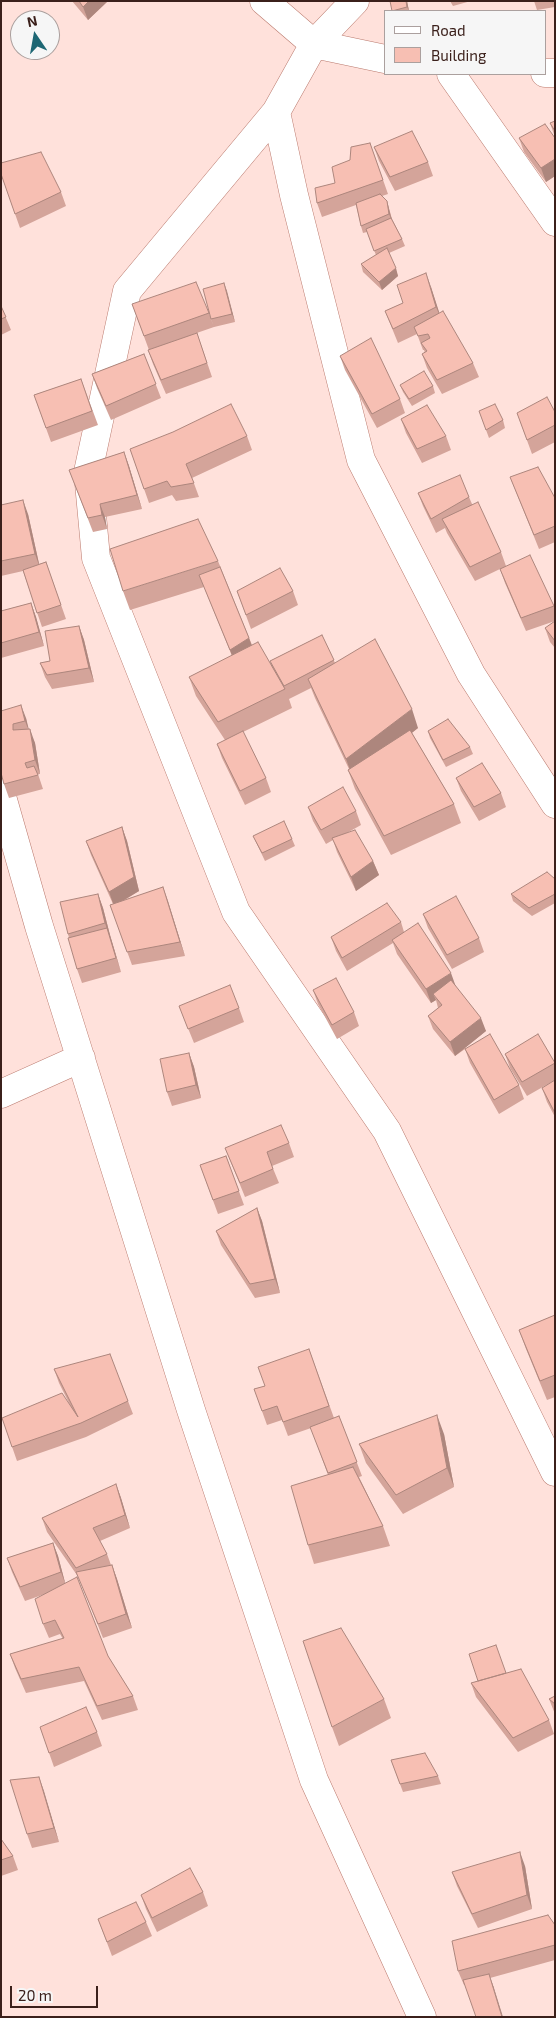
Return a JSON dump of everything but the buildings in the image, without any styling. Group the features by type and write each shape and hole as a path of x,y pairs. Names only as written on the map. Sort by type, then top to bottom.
{"street":[{"path":"264,1 314,44 384,59"},
{"path":"355,1 314,44 276,112 127,290 88,472 96,558 236,912 386,1131 555,1472"},
{"path":"452,75 555,222"},
{"path":"276,112 294,195 361,460 471,674 555,804"},
{"path":"1,793 39,926 191,1410 314,1780 422,2017"},
{"path":"1,1094 81,1058"}]}
